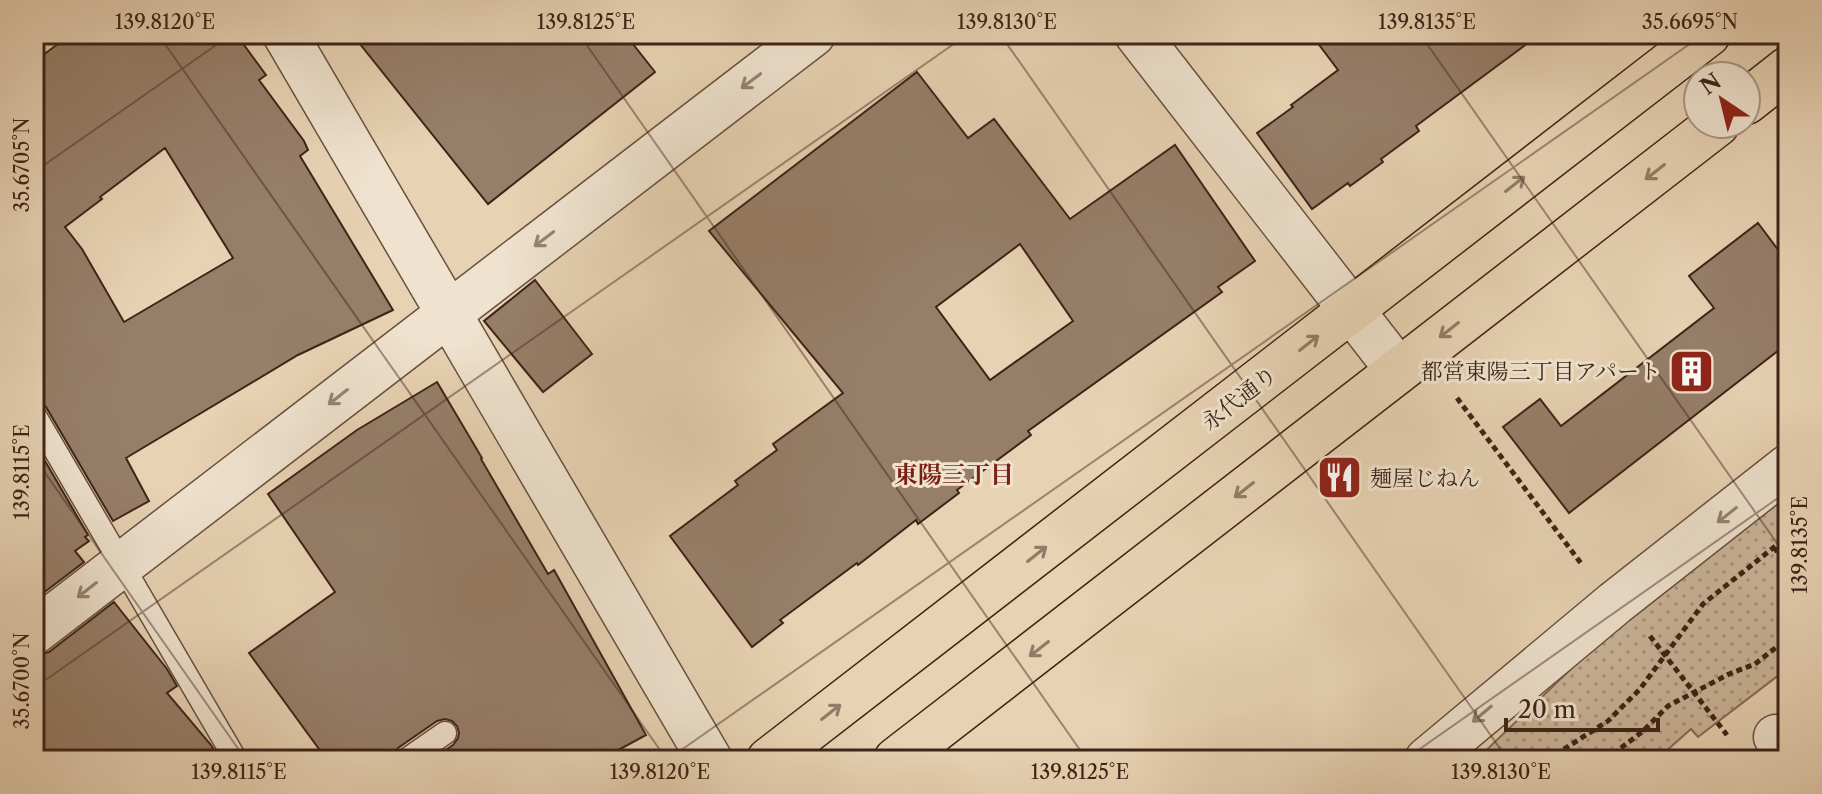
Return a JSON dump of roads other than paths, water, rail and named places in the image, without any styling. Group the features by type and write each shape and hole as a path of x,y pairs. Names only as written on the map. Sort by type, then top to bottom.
{"main road":[{"name":"永代通り","path":"769,760 1708,34"},
{"path":"1762,89 1788,69"},
{"path":"896,760 1696,140"}],"street":[{"path":"285,34 710,760"},
{"path":"34,632 813,34"},
{"path":"1137,34 1398,370"},
{"path":"1427,760 1615,603 1788,467"}],"lane":[{"path":"34,414 236,760"},
{"path":"406,760 445,733"}],"place":[{"name":"都営東陽三丁目アパート","path":"1692,371"},
{"name":"麺屋じねん","path":"1339,478"}],"district":[{"name":"東陽三丁目","path":"954,475"}]}
